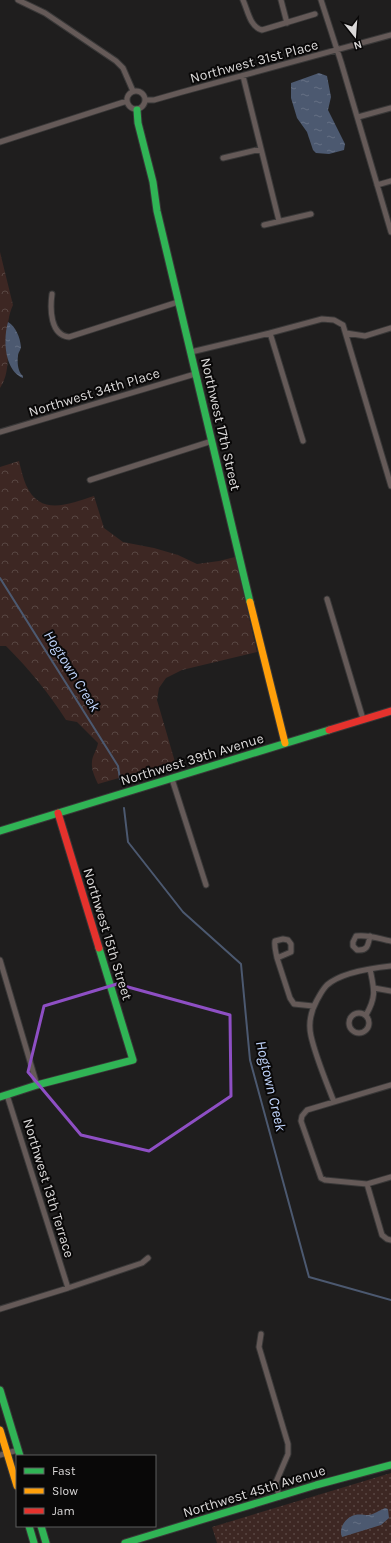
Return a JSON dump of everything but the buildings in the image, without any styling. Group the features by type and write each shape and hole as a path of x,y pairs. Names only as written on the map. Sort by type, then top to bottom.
{"street":[{"path":"18,0 45,13 116,61 123,68 133,91"},
{"path":"244,0 253,25 262,30 315,14"},
{"path":"281,0 287,23"},
{"path":"321,0 358,117 391,232"},
{"name":"Northwest 31st Place","path":"146,100 154,100 391,35"},
{"path":"243,76 279,221"},
{"path":"133,91 141,92 145,96 146,100 144,106 137,110 131,109 127,101 129,94 133,91"},
{"path":"0,142 127,101"},
{"path":"358,117 391,108"},
{"name":"Northwest 17th Street","path":"137,110 138,123 153,182 157,211 178,302 268,680 285,743"},
{"path":"223,158 261,149"},
{"path":"377,185 391,181"},
{"path":"264,225 310,214"},
{"path":"52,294 51,312 57,332 61,335 69,337 78,336 178,302"},
{"path":"191,352 322,319 334,320 343,325 391,486"},
{"path":"346,333 365,336 391,328"},
{"path":"270,333 303,441"},
{"name":"Northwest 34th Place","path":"0,432 196,374"},
{"path":"90,480 212,441"},
{"path":"327,599 363,720"},
{"name":"Northwest 39th Avenue","path":"0,831 391,711"},
{"path":"172,778 206,885"},
{"name":"Northwest 15th Street","path":"37,1085 133,1060 58,813"},
{"path":"370,936 391,941"},
{"path":"277,958 290,998 294,1004 313,1006"},
{"path":"0,960 37,1085 0,1097"},
{"path":"334,1102 311,1035 310,1023 313,1006 321,992 328,984 340,977 370,969 391,966"},
{"path":"366,1015 371,1006 374,988 370,969"},
{"path":"374,988 391,991"},
{"path":"391,1085 307,1110 302,1116 301,1121 321,1178 325,1180 366,1184 391,1177"},
{"name":"Northwest 13th Terrace","path":"8,1095 68,1288"},
{"path":"366,1184 382,1236 389,1239"},
{"path":"0,1309 142,1263 148,1258"},
{"path":"261,1334 259,1347 288,1444 288,1454 276,1482 279,1496"},
{"path":"0,1390 19,1453 3,1454"},
{"path":"0,1430 3,1454 16,1484"},
{"name":"Northwest 45th Avenue","path":"125,1543 279,1496 391,1465"},
{"path":"29,1527 34,1543"},
{"path":"41,1527 46,1543"}],"highlighted area":[{"path":"117,984 230,1015 231,1096 149,1151 81,1135 28,1072 44,1006"}],"green space":[{"path":"0,252 13,305 9,316 8,326 7,369 5,379 0,388"},
{"path":"19,461 26,485 32,495 39,501 47,505 56,506 94,496 104,528 123,542 154,548 178,555 197,564 235,557 257,652 182,670 166,678 159,688 157,700 175,762 98,784 92,765 98,743 77,722 66,720 38,681 22,663 6,646 0,646 0,467"},
{"path":"391,1473 391,1543 217,1543 212,1527"}],"water":[{"path":"319,73 327,76 331,97 328,110 345,144 344,150 329,154 316,153 313,150 307,132 297,118 291,98 291,83"},
{"path":"8,322 15,329 20,340 21,347 18,355 18,364 23,378 12,368 6,353 6,329"},
{"path":"385,1508 388,1509 389,1518 381,1525 342,1537 341,1530 346,1520 352,1516 370,1515"}],"waterway":[{"name":"Hogtown Creek","path":"0,578 118,766 120,779"},
{"name":"Hogtown Creek","path":"124,808 128,842 183,912 241,964 250,1060 309,1277 391,1300"}],"traffic: fast":[{"path":"137,110 138,123 153,182 157,211 250,602"},
{"path":"0,831 329,730"},
{"path":"0,1097 37,1085 133,1060 99,948"},
{"path":"0,1390 20,1455"},
{"path":"125,1543 316,1485 391,1465"},
{"path":"29,1527 34,1543"},
{"path":"41,1527 46,1543"}],"traffic: slow":[{"path":"250,602 285,743"},
{"path":"0,1430 16,1483"}],"traffic: jam":[{"path":"329,730 391,711"},
{"path":"58,813 99,948"}]}
